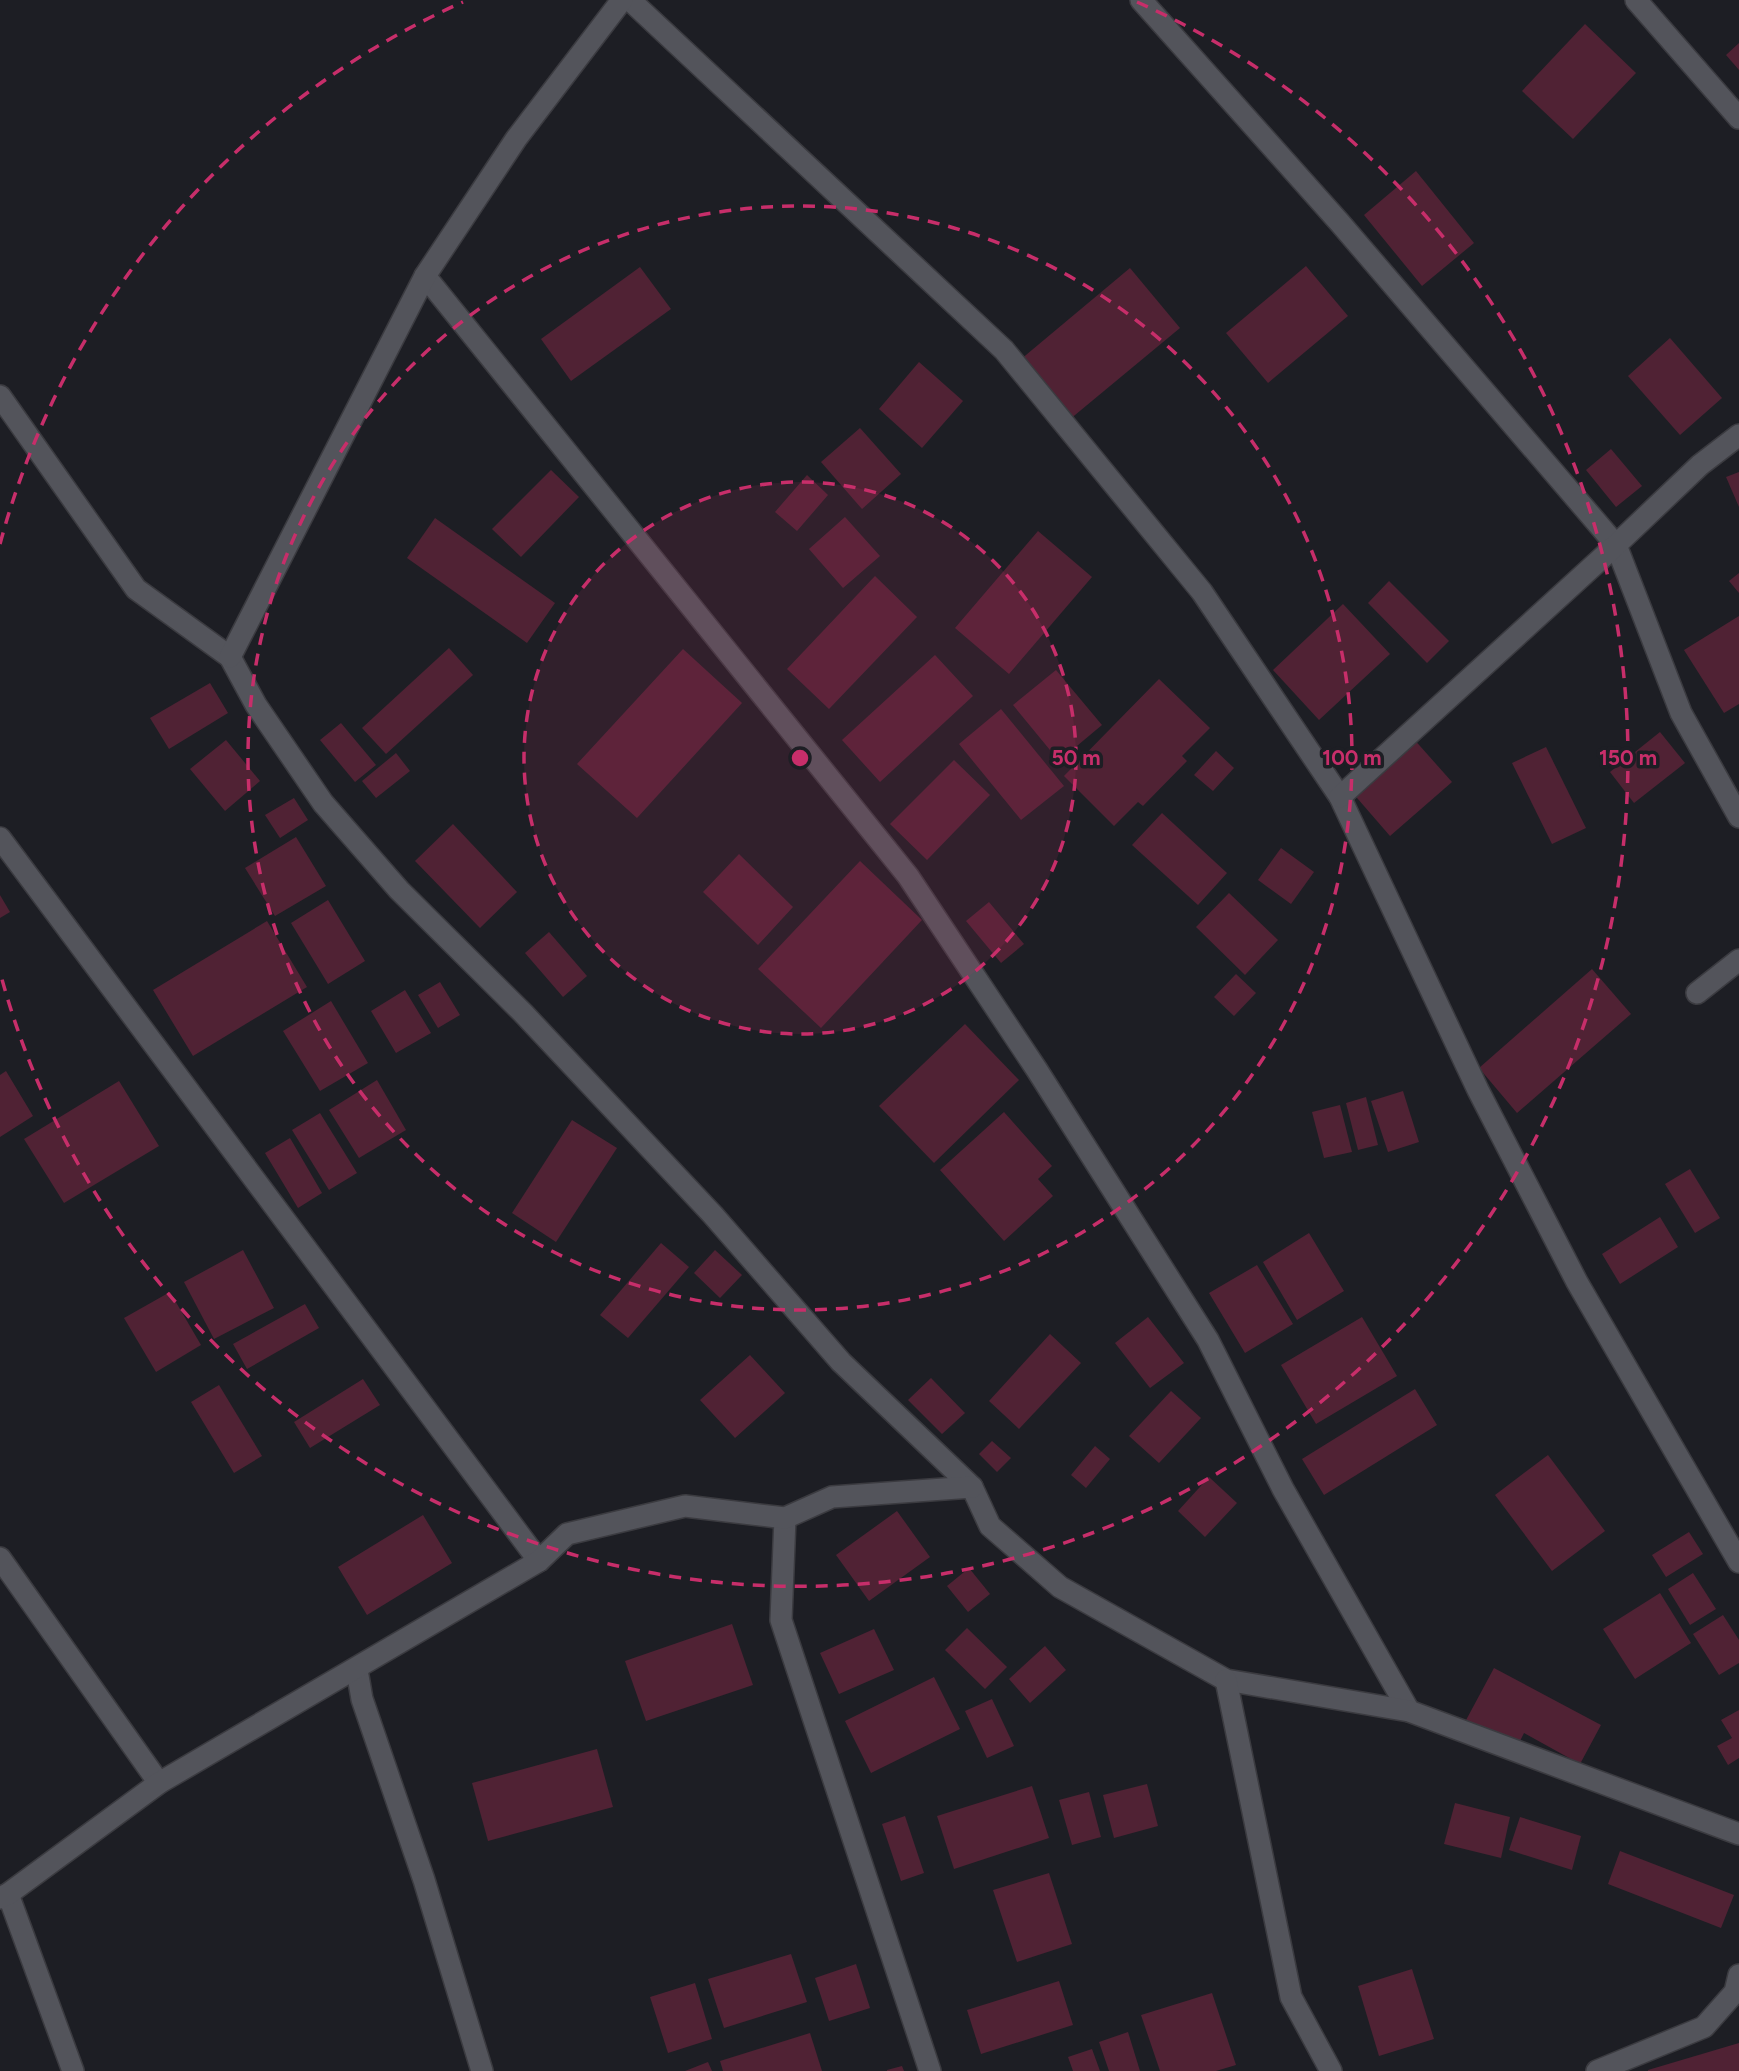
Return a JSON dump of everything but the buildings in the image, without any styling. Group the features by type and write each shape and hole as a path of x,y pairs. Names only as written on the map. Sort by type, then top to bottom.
{"street":[{"path":"230,657 425,276 516,139 622,0"},
{"path":"631,0 1004,350 1202,592 1340,797 1478,1090 1577,1282 1739,1562"},
{"path":"1141,0 1340,223 1616,545 1681,713 1739,817"},
{"path":"1636,0 1739,118"},
{"path":"425,276 908,876 1037,1070 1208,1340 1283,1489 1409,1711"},
{"path":"0,396 136,589 230,657 256,705 323,803 399,890 523,1013 713,1215 841,1362 972,1487 990,1525 1060,1587 1226,1680 1409,1711 1739,1834"},
{"path":"1340,797 1700,465 1739,435"},
{"path":"0,838 539,1562"},
{"path":"1697,993 1739,960"},
{"path":"73,2071 4,1896 159,1783 539,1562 567,1534 685,1506 785,1517 832,1497 972,1487"},
{"path":"785,1517 781,1620 930,2071"},
{"path":"0,1558 159,1783"},
{"path":"357,1670 362,1699 424,1880 482,2071"},
{"path":"1226,1680 1291,1997 1331,2071"},
{"path":"1597,2071 1704,2027 1735,1992 1739,1975"}]}
